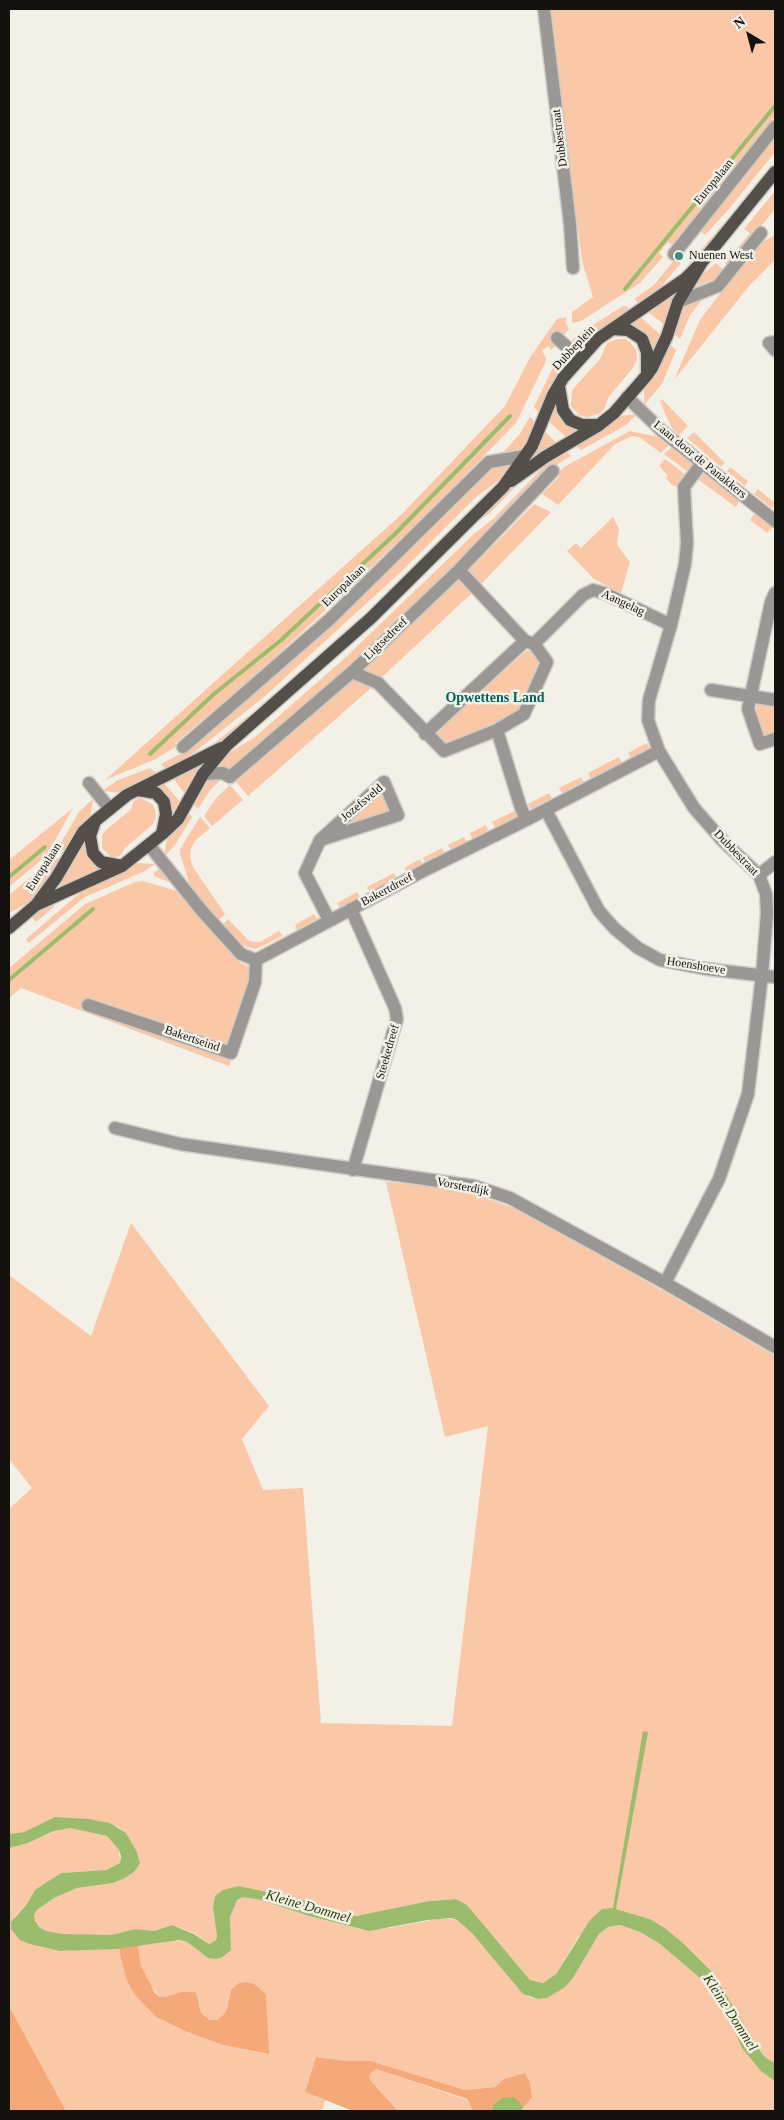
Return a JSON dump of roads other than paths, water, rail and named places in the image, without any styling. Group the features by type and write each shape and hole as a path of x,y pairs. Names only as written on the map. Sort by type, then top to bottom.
{"main road":[{"path":"611,329 685,279 702,262 775,172"},
{"path":"503,487 546,457 599,425 627,397 652,368 667,336 678,302 702,262"},
{"path":"611,329 628,330 642,339 647,352 647,374"},
{"name":"Dubbeplein","path":"559,386 598,339 611,329"},
{"path":"559,386 563,410 570,420 582,425 599,425"},
{"path":"226,745 138,790 110,808 95,821 90,836 92,853 101,862 122,866 178,819 203,774 226,745 371,618 503,487 532,446 552,395 559,386"},
{"path":"138,790 156,793 164,802 166,814 162,834"},
{"name":"Europalaan","path":"36,906 56,878 83,832 95,821"},
{"name":"Europalaan","path":"9,928 36,906 122,866"}],"street":[{"name":"Dubbestraat","path":"544,9 570,224 573,268"},
{"name":"Europalaan","path":"674,254 775,127"},
{"path":"678,302 718,286 760,233"},
{"path":"557,338 580,359"},
{"path":"775,342 769,343 775,350"},
{"name":"Laan door de Panakkers","path":"627,397 662,431 775,521"},
{"name":"Europalaan","path":"183,746 330,619 489,462 525,456"},
{"name":"Dubbestraat","path":"665,1283 719,1179 748,1094 762,975 766,894 759,875 723,841 694,808 659,750 650,726 648,707 671,626 685,564 687,543 684,487 702,463"},
{"name":"Ligtsedreef","path":"203,774 223,773 230,778 352,672 459,570 553,471"},
{"path":"352,672 378,684 425,734 444,751 497,730 524,714 546,662 530,642 459,570"},
{"name":"Aangelag","path":"425,734 583,595 593,590 604,593 671,626"},
{"path":"775,594 770,602 748,709 760,744 775,740"},
{"path":"711,690 775,700"},
{"path":"497,730 526,820"},
{"name":"Bakertdreef","path":"256,960 329,920 546,810 659,750"},
{"name":"Jozefsveld","path":"320,840 398,815 384,782 320,840 305,873 329,920"},
{"path":"89,783 110,808"},
{"name":"Hoenshoeve","path":"546,810 599,911 615,930 638,948 660,960 707,969 775,977"},
{"path":"149,845 215,926 241,954 256,960"},
{"path":"759,875 775,862"},
{"name":"Steekedreef","path":"351,909 395,1008 397,1019 353,1170"},
{"name":"Bakertseind","path":"88,1004 231,1053 255,982 256,960"},
{"name":"Vorsterdijk","path":"116,1128 180,1144 474,1186 510,1198 665,1283 775,1347"}],"water":[{"name":"Kleine Dommel","path":"643,1731 648,1732 616,1909 650,1919 666,1929 712,1972 761,2052 766,2058 773,2062 775,2061 775,2081 761,2071 742,2048 730,2020 701,1979 660,1944 640,1932 620,1925 608,1927 599,1934 573,1978 565,1987 547,1998 538,1999 523,1994 472,1933 457,1920 451,1918 428,1920 369,1931 309,1916 261,1900 243,1897 237,1900 230,1917 231,1950 221,1958 214,1959 208,1958 187,1942 179,1940 116,1949 60,1951 20,1940 11,1929 11,1922 27,1904 35,1890 44,1884 61,1873 106,1870 120,1863 121,1856 119,1850 107,1836 70,1828 54,1831 28,1843 9,1848 9,1834 24,1832 55,1817 89,1819 110,1823 126,1833 137,1852 140,1863 135,1871 125,1878 113,1883 77,1888 54,1898 37,1910 34,1915 35,1921 39,1927 46,1931 63,1934 111,1935 135,1929 154,1931 172,1925 194,1934 209,1944 215,1941 217,1937 213,1907 215,1896 223,1890 239,1886 304,1900 345,1915 356,1916 429,1901 456,1899 467,1905 530,1980 543,1983 556,1974 590,1920 602,1909 613,1908"},
{"path":"513,2097 520,2102 523,2108 521,2111 491,2111 493,2105 502,2098"}],"waterway":[{"path":"625,289 775,106"},
{"path":"150,754 214,694 280,641 396,533 510,416"},
{"path":"9,877 45,847"},
{"path":"9,980 93,909"}],"place":[{"name":"Nuenen West","path":"679,256"}],"district":[{"name":"Opwettens Land","path":"495,698"}]}
